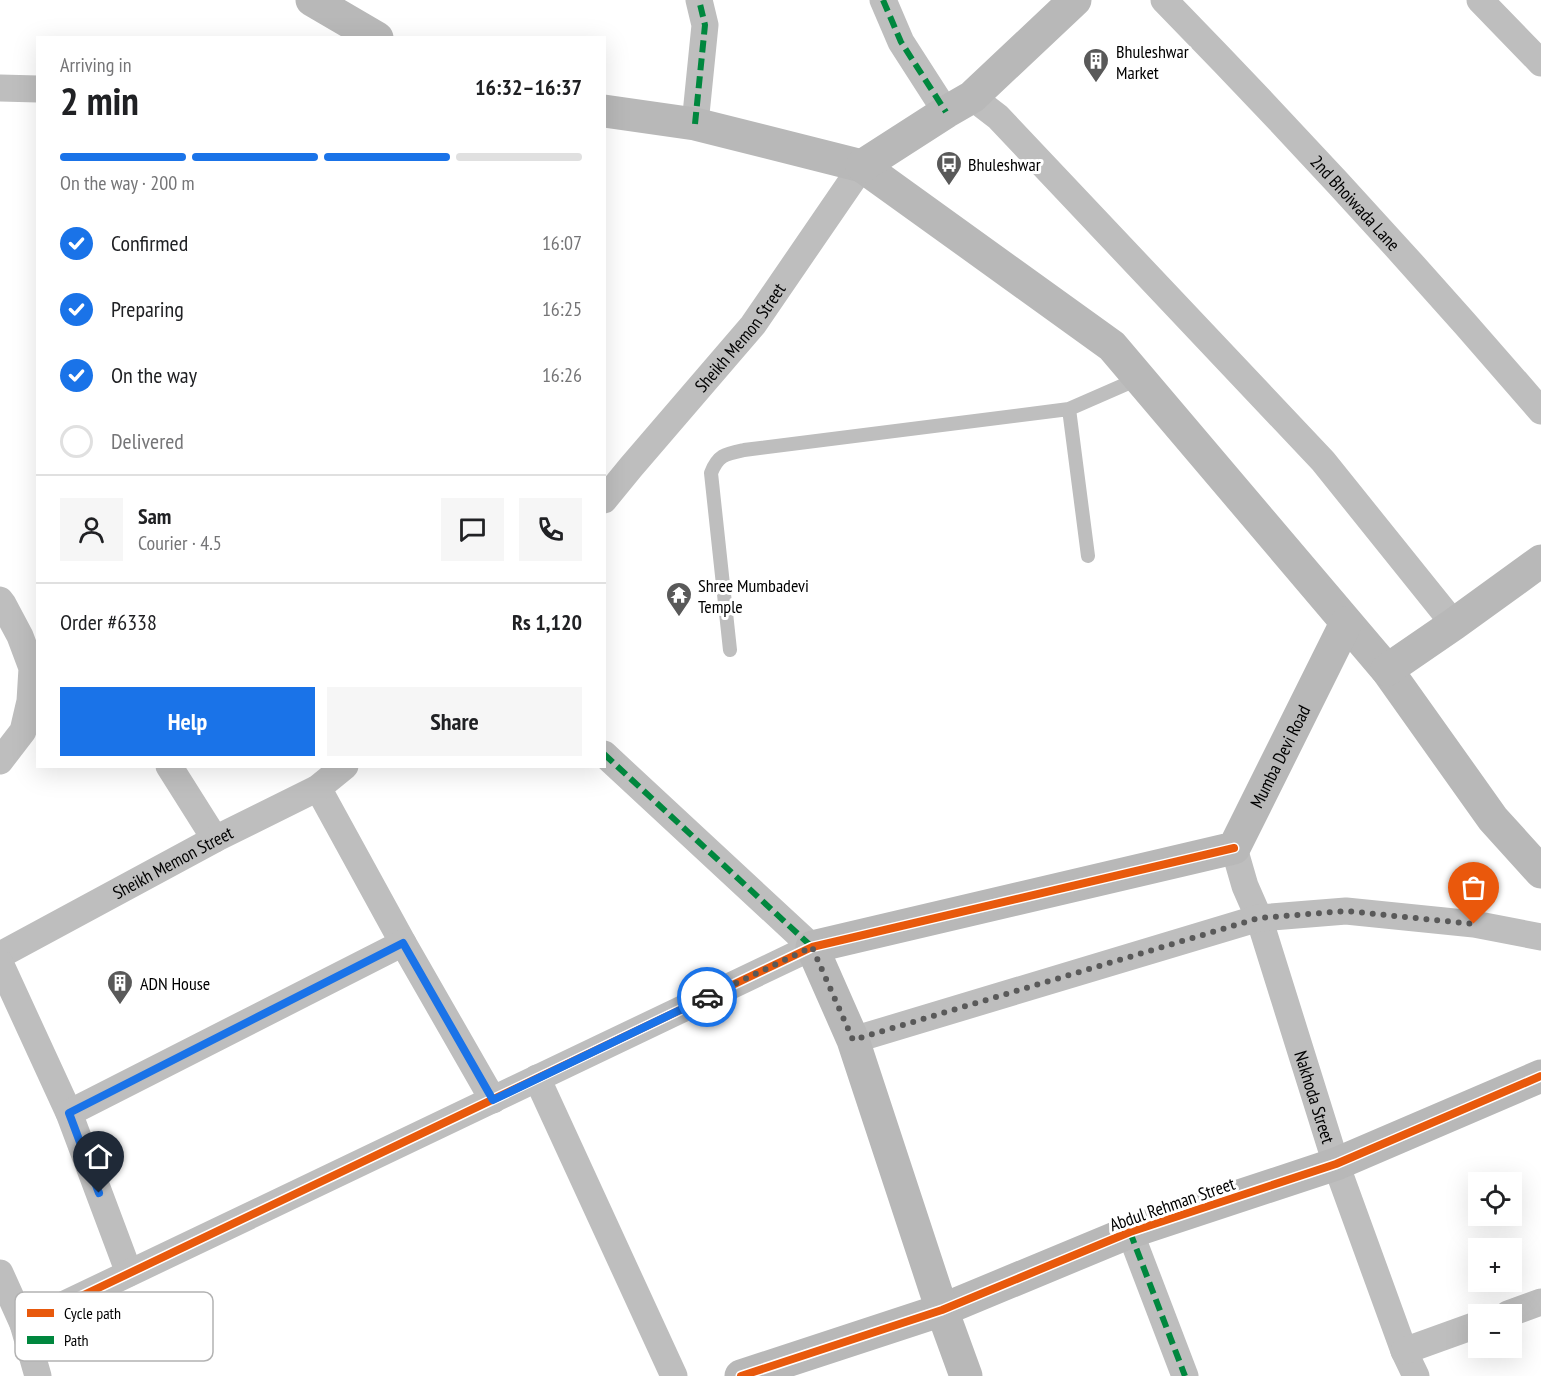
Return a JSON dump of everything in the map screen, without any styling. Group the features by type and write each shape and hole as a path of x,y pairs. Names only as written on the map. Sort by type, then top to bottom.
{"street":[{"path":"312,0 374,36"},
{"path":"695,124 705,24 699,0"},
{"path":"883,0 901,42 959,105 998,117 1323,461 1454,624"},
{"path":"862,166 959,105 1075,0"},
{"name":"2nd Bhoiwada Lane","path":"1164,0 1248,86 1467,325 1541,411"},
{"path":"1480,0 1541,63"},
{"path":"0,88 36,89"},
{"path":"606,111 695,124 862,166 1112,346 1387,670 1493,819 1541,872"},
{"name":"Sheikh Memon Street","path":"606,498 753,325 862,166"},
{"path":"1387,670 1541,561"},
{"path":"0,600 20,636 32,668 30,701 23,731 0,762"},
{"name":"Mumba Devi Road","path":"1234,848 1346,623"},
{"path":"606,756 812,947 853,1040 966,1376"},
{"path":"170,768 215,839"},
{"name":"Sheikh Memon Street","path":"0,955 215,839 318,788 343,768"},
{"path":"318,788 493,1100"},
{"path":"90,1292 812,947 1234,848"},
{"name":"Nakhoda Street","path":"1234,848 1245,886 1259,918 1336,1164 1404,1351 1416,1376"},
{"path":"853,1040 1259,918 1346,911 1474,924 1541,937"},
{"path":"69,1113 403,943"},
{"path":"0,963 69,1113 129,1273"},
{"name":"Abdul Rehman Street","path":"741,1376 942,1310 1130,1232 1336,1164 1541,1076"},
{"path":"537,1078 674,1376"},
{"path":"1130,1232 1185,1376"},
{"path":"0,1273 15,1306"},
{"path":"1522,1309 1541,1302"},
{"path":"1404,1351 1468,1328"},
{"path":"34,1361 38,1376"}],"lane":[{"path":"730,650 711,473 716,462 727,453 1069,409 1140,378"},
{"path":"1069,409 1088,556"}],"marked path":[{"path":"695,124 705,25 699,0"},
{"path":"883,0 901,42 946,112"},
{"path":"606,756 812,947"},
{"path":"1130,1232 1185,1376"}],"cycle path":[{"path":"90,1292 812,947 1234,848"},
{"path":"741,1376 942,1310 1130,1232 1336,1164 1541,1076"}],"way so far":[{"path":"707,997 812,947 853,1040 1259,918 1346,911 1474,924"}],"place":[{"name":"Bhuleshwar Market","path":"1096,84"},
{"name":"Bhuleshwar","path":"949,187"},
{"name":"Shree Mumbadevi Temple","path":"679,618"},
{"name":"ADN House","path":"120,1006"}],"route":[{"path":"99,1193 69,1113 403,943 493,1100 707,997"}]}
